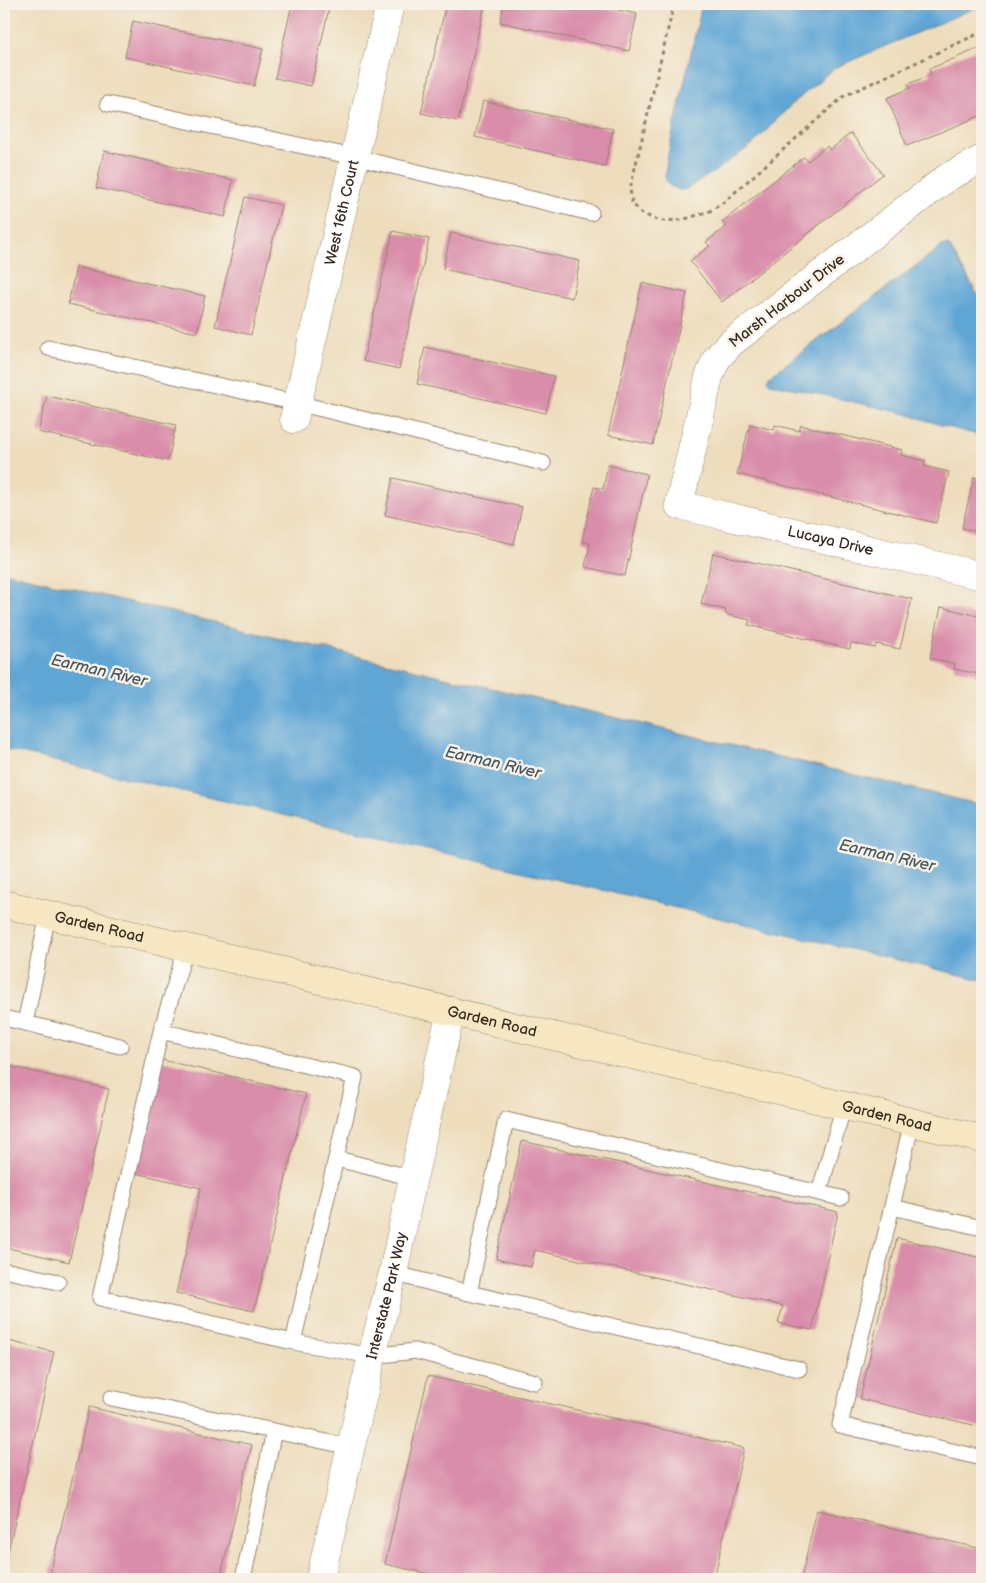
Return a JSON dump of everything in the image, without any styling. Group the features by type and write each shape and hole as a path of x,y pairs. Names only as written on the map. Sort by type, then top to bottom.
{"street":[{"name":"West 16th Court","path":"295,411 390,4"},
{"name":"Marsh Harbour Drive","path":"679,505 709,377 717,358 731,343 948,177 982,159"},
{"name":"Lucaya Drive","path":"679,505 982,576"},
{"name":"Garden Road","path":"4,904 982,1138"},
{"name":"Interstate Park Way","path":"320,1579 393,1273 451,1011"}],"lane":[{"path":"108,104 354,157 591,213"},
{"path":"48,348 295,411 543,463"},
{"path":"25,1023 48,915"},
{"path":"186,948 161,1031 100,1298 293,1342 372,1356 415,1351 535,1382"},
{"path":"4,1018 120,1046"},
{"path":"161,1031 355,1077 293,1342"},
{"path":"819,1193 844,1106"},
{"path":"469,1293 506,1120 841,1198"},
{"path":"912,1122 840,1425 982,1458"},
{"path":"337,1159 413,1178"},
{"path":"892,1207 982,1228"},
{"path":"4,1270 58,1282"},
{"path":"393,1273 469,1293 799,1370"},
{"path":"111,1398 351,1447"},
{"path":"243,1579 274,1431"}],"path":[{"path":"674,4 630,189 632,203 641,213 659,221 682,220 710,211 724,202 844,96 982,32"}],"water":[{"path":"702,4 982,5 834,68 789,107 753,144 714,172 686,189 680,190 669,185 665,178 667,159"},
{"path":"947,245 950,247 982,302 982,436 907,414 770,383 768,379 770,376 942,246"},
{"name":"Earman River","path":"4,572 982,805 982,980 4,749"}],"building":[{"path":"292,4 330,4 311,86 275,78"},
{"path":"446,4 485,4 458,121 421,113"},
{"path":"504,4 590,4 637,14 629,51 500,22"},
{"path":"133,21 263,49 254,86 125,57"},
{"path":"982,47 982,115 907,146 887,98 910,88 908,84 931,75 929,69"},
{"path":"483,101 613,129 605,166 475,137"},
{"path":"851,133 883,174 722,302 690,261 710,246 706,242 726,227 722,222 804,157 808,161 827,146 830,150"},
{"path":"104,151 233,180 225,217 96,188"},
{"path":"245,197 281,205 251,335 215,326"},
{"path":"393,231 429,239 399,369 363,361"},
{"path":"451,233 580,261 572,298 443,269"},
{"path":"76,267 205,296 197,333 68,304"},
{"path":"642,283 687,293 653,445 608,435"},
{"path":"425,347 554,376 546,413 417,384"},
{"path":"47,396 176,425 168,461 38,432"},
{"path":"750,424 774,430 775,425 799,431 801,425 902,450 901,455 925,461 924,466 949,472 936,523 737,474"},
{"path":"608,465 647,474 625,576 585,567 590,543 582,541 594,487 603,489"},
{"path":"974,477 982,479 982,533 962,528"},
{"path":"393,478 522,507 514,544 385,515"},
{"path":"713,553 912,599 900,649 876,644 875,648 851,643 850,649 748,625 750,620 725,614 726,610 701,604"},
{"path":"941,607 982,617 982,681 977,680 978,674 954,669 955,664 930,658"},
{"path":"158,1059 306,1094 254,1311 176,1293 201,1188 131,1172"},
{"path":"4,1065 109,1089 69,1262 4,1247"},
{"path":"522,1141 838,1212 812,1330 778,1323 783,1306 535,1250 531,1267 496,1259"},
{"path":"897,1238 982,1258 982,1427 860,1399"},
{"path":"4,1340 54,1352 5,1565 4,1565"},
{"path":"428,1376 744,1448 714,1579 451,1579 385,1564"},
{"path":"89,1407 252,1445 220,1579 49,1579"},
{"path":"817,1510 982,1549 982,1579 801,1579"}]}
